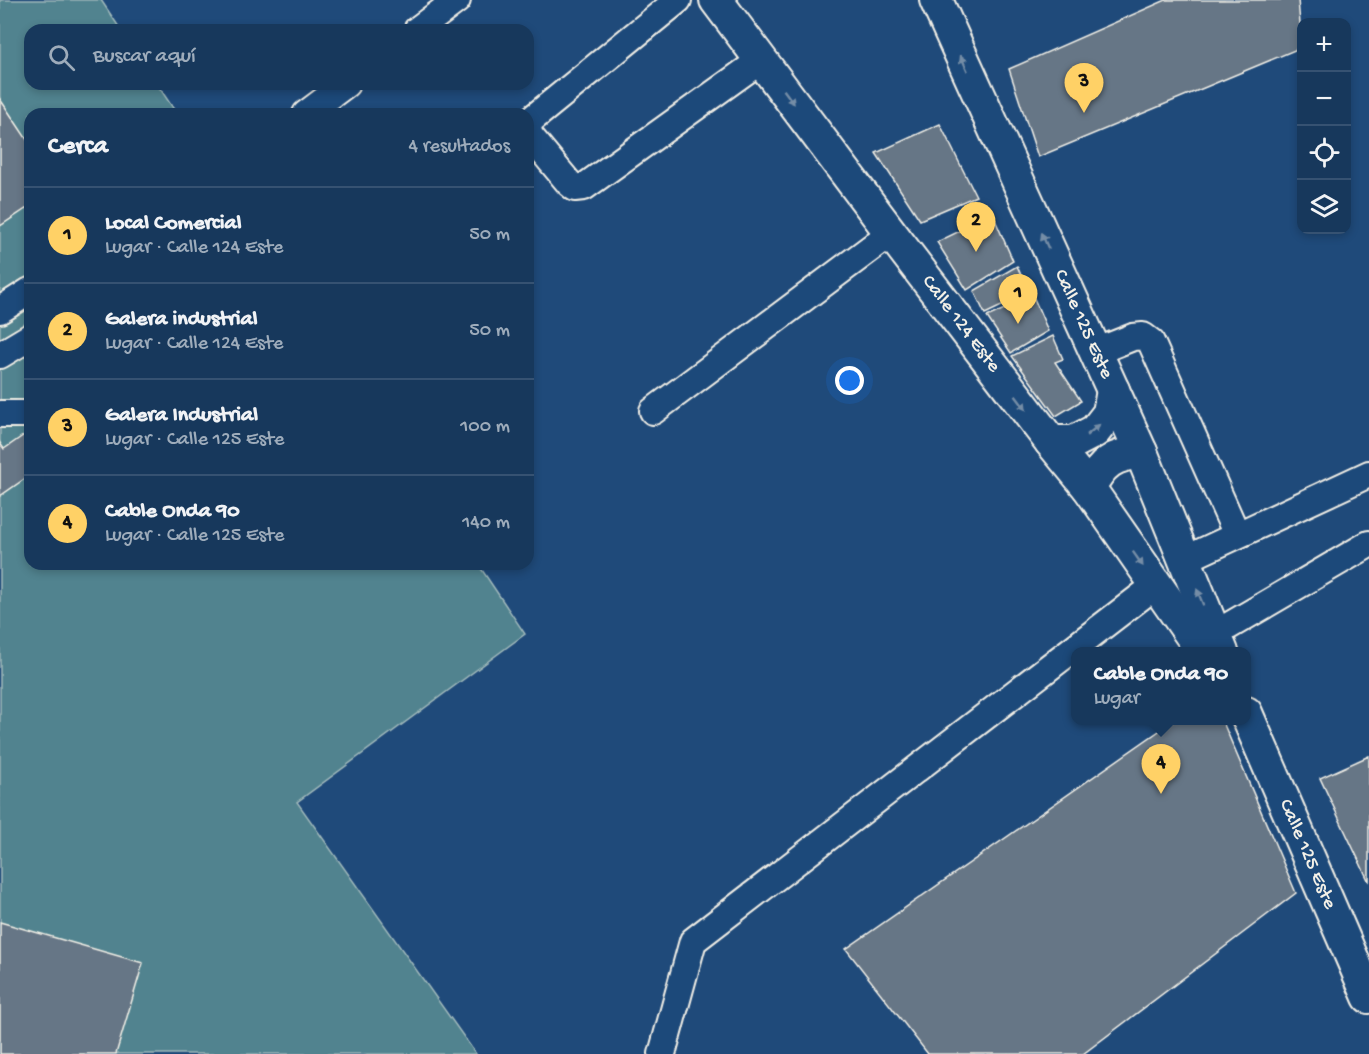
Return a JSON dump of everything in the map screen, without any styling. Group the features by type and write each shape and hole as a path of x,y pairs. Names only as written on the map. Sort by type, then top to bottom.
{"main road":[{"name":"Calle 124 Este","path":"716,0 891,233 1051,442 1089,488 1156,585 1213,646"},
{"name":"Calle 125 Este","path":"936,0 1141,452 1184,560 1213,646"},
{"path":"1051,442 1074,442 1095,432 1109,413 1113,390"},
{"path":"1089,488 1097,473 1109,461 1124,454 1141,452"},
{"name":"Calle 125 Este","path":"1251,724 1369,997"}],"street":[{"path":"425,24 457,0"},
{"path":"534,117 678,0"},
{"path":"534,141 569,183 575,188 584,187 761,60"},
{"path":"314,108 338,90"},
{"path":"653,411 891,233"},
{"path":"0,310 24,295"},
{"path":"1095,352 1133,337 1143,336 1150,342 1237,536"},
{"path":"0,355 24,341"},
{"path":"0,414 24,413"},
{"path":"1184,560 1369,474"},
{"path":"1213,646 1369,544"},
{"path":"1075,647 1156,585"},
{"path":"662,1054 693,941 1071,650"}],"green space":[{"path":"0,0 101,0 117,24 24,24 24,90 161,90 173,108 24,108 24,570 482,570 525,634 297,802 476,1054 0,1054"}],"building":[{"path":"1166,0 1298,0 1300,18 1297,18 1297,49 1038,157 1009,69"},
{"path":"0,99 24,135 24,210 0,226"},
{"path":"940,124 976,196 920,220 876,153"},
{"path":"993,215 1013,261 967,290 937,242"},
{"path":"1017,266 1029,293 985,314 974,291"},
{"path":"1033,296 1048,331 1011,353 987,317"},
{"path":"1053,336 1063,359 1055,362 1081,401 1056,416 1012,356"},
{"path":"24,435 24,479 0,496 0,443 4,449"},
{"path":"1168,725 1224,725 1296,893 1083,1054 928,1054 846,949"},
{"path":"1369,756 1369,882 1320,778"},
{"path":"0,922 143,963 116,1054 0,1054"}],"place":[{"name":"Galera Industrial","path":"1084,113"},
{"name":"Galera industrial","path":"976,252"},
{"name":"Local Comercial","path":"1018,324"},
{"name":"Cable Onda 90","path":"1161,794"}]}
